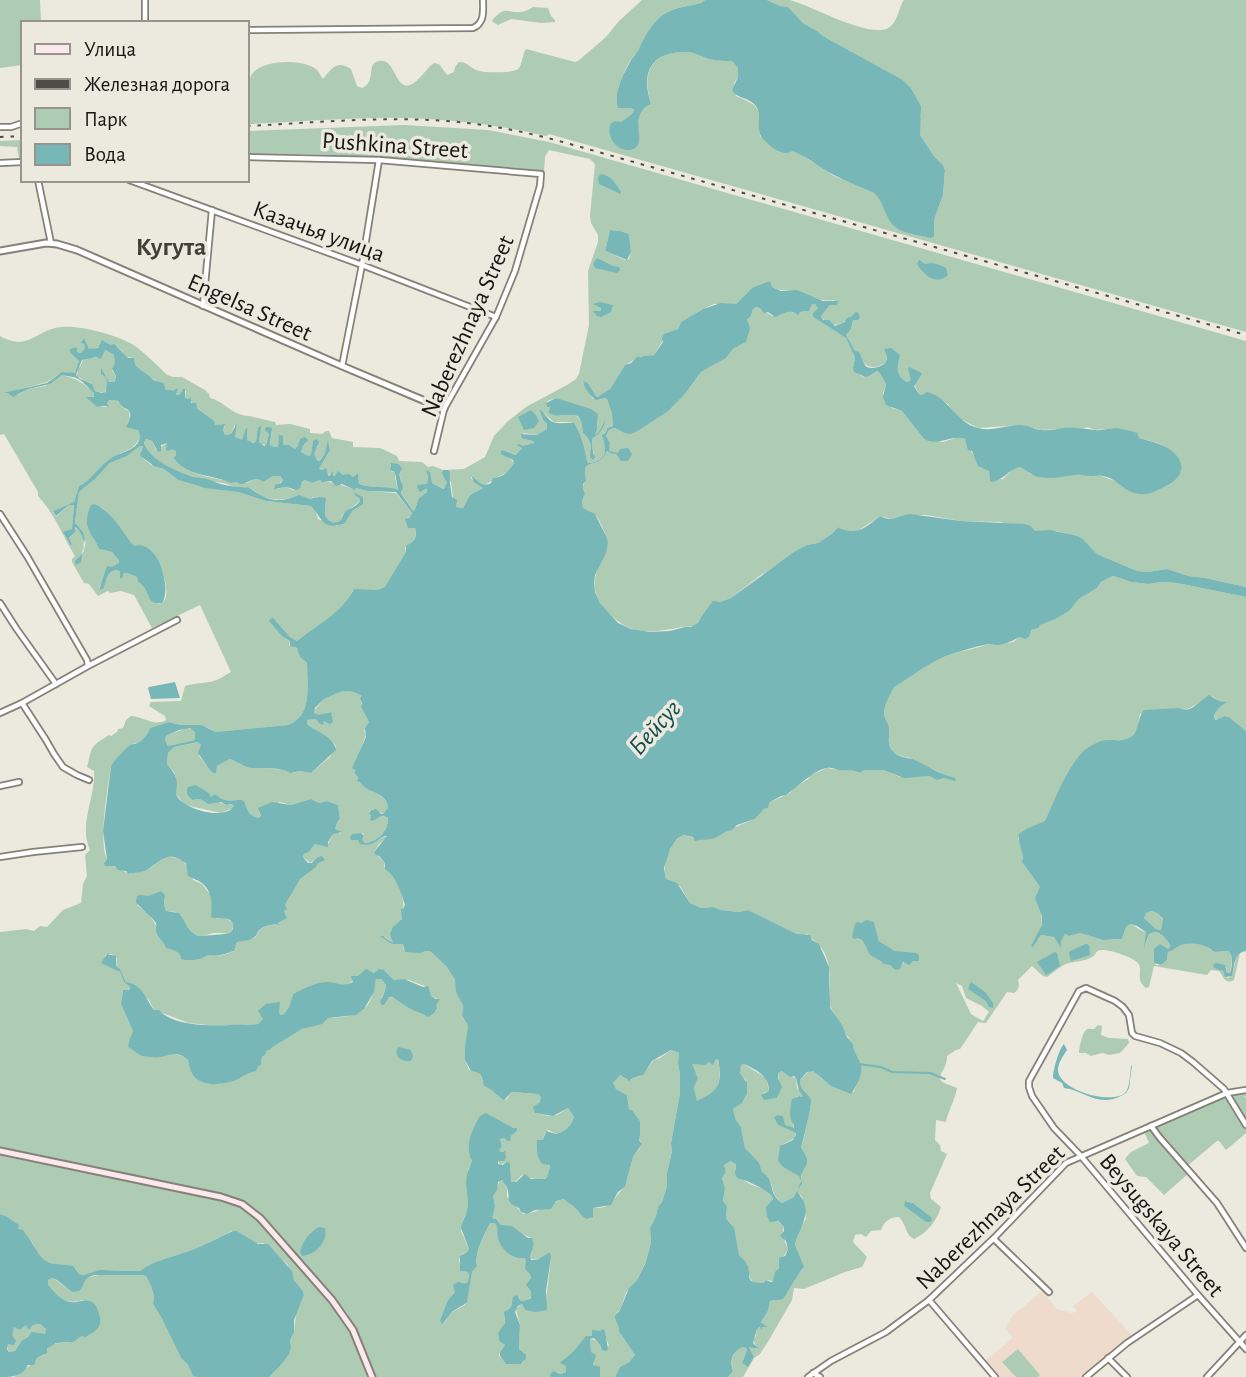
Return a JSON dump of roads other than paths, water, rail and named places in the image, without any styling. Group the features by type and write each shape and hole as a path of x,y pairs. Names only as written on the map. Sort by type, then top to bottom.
{"main road":[{"path":"0,1152 221,1197 249,1209 260,1218 345,1316 372,1377"}],"street":[{"path":"145,0 145,21"},
{"path":"248,30 470,29 479,25 483,17 483,0"},
{"path":"0,127 21,124"},
{"name":"Pushkina Street","path":"248,157 379,160 541,174"},
{"path":"342,366 379,160"},
{"path":"0,163 21,162"},
{"name":"Naberezhnaya Street","path":"434,450 444,409 496,317 521,256 541,174"},
{"path":"38,182 51,243"},
{"name":"Казачья улица","path":"135,182 496,317"},
{"path":"203,306 212,210"},
{"name":"Engelsa Street","path":"0,251 51,243 87,253 203,306 444,409"},
{"path":"0,513 87,660 88,666"},
{"path":"0,603 56,684"},
{"path":"0,713 177,620"},
{"path":"22,703 61,764 69,771 89,780"},
{"path":"0,786 19,782"},
{"path":"0,857 82,847"},
{"name":"Beysugskaya Street","path":"1227,1094 1181,1053 1160,1043 1135,1037 1129,1015 1123,1007 1090,989 1083,988 1028,1084 1041,1111 1246,1349"},
{"name":"Naberezhnaya Street","path":"811,1375 886,1332 929,1300 994,1238 1069,1160 1227,1094 1246,1090"},
{"path":"1227,1094 1246,1125"},
{"path":"1151,1126 1217,1203 1246,1248"},
{"path":"994,1238 1049,1292"},
{"path":"1086,1377 1145,1331 1198,1296"},
{"path":"929,1300 995,1377"},
{"path":"1207,1377 1246,1335"},
{"path":"1108,1358 1127,1377"},
{"path":"811,1375 820,1377"}],"water":[{"path":"705,0 767,0 788,7 803,23 903,80 910,87 921,106 920,135 945,170 943,195 934,220 934,236 931,238 901,230 891,223 874,193 829,173 797,153 783,153 771,146 760,135 757,108 732,90 738,77 738,68 732,61 713,60 688,52 665,55 658,59 648,73 651,104 640,115 638,144 630,150 616,145 610,135 611,123 621,122 634,110 618,108 618,90 624,73 646,34 660,17 668,12"},
{"path":"600,174 613,180 621,194 599,184"},
{"path":"610,230 629,234 631,252 627,260 605,251"},
{"path":"597,258 619,267 620,270 617,273 595,268 593,264"},
{"path":"919,260 925,264 931,263 946,268 948,275 939,279 931,278 917,264"},
{"name":"Бейсуг","path":"771,282 772,287 781,291 797,290 823,301 838,301 837,305 830,305 821,316 835,326 858,313 860,317 853,320 846,335 867,367 882,365 887,359 884,349 891,348 900,355 898,370 903,380 911,380 909,367 920,372 922,374 914,386 919,394 927,392 935,395 970,425 989,429 1021,425 1045,430 1125,429 1138,433 1139,438 1176,454 1181,466 1179,476 1169,485 1146,494 1128,490 1114,480 1102,476 1043,478 1020,467 992,482 989,471 978,466 965,439 935,442 924,439 902,411 886,405 883,397 886,384 880,373 877,371 866,377 854,372 855,358 846,338 813,317 818,308 815,304 812,304 809,311 800,312 798,315 789,312 775,317 757,307 747,320 750,328 746,342 733,349 726,358 701,372 668,411 630,434 615,428 609,430 606,436 610,443 609,451 618,453 620,449 628,448 632,454 628,461 621,461 616,454 607,451 602,460 585,468 583,508 595,514 608,542 606,553 595,575 595,592 600,603 618,623 631,629 649,632 691,627 698,623 713,601 720,602 731,598 794,552 818,543 838,527 855,531 880,516 892,519 910,514 961,521 1024,524 1035,531 1050,530 1077,536 1097,554 1137,571 1167,569 1246,587 1246,597 1177,583 1148,584 1112,576 1079,599 1069,611 1031,630 1029,637 1020,637 1002,644 989,644 946,656 894,687 884,714 889,726 891,749 899,756 915,760 956,780 937,780 929,776 904,778 883,770 864,770 860,773 822,769 786,795 770,802 768,808 755,819 737,825 712,839 695,841 693,837 683,835 677,839 670,849 664,868 666,879 677,883 690,903 701,908 713,907 739,912 748,910 797,934 810,935 812,940 819,944 829,967 830,1008 853,1044 861,1073 851,1094 831,1086 813,1071 807,1072 800,1080 801,1087 811,1100 801,1147 807,1163 801,1175 802,1184 797,1190 806,1212 795,1245 804,1267 783,1299 770,1301 768,1311 761,1322 768,1327 757,1329 753,1343 759,1349 749,1347 754,1357 748,1367 742,1363 747,1350 743,1347 733,1356 733,1371 728,1377 615,1377 620,1367 635,1355 619,1331 615,1316 645,1264 651,1243 650,1228 667,1186 680,1093 679,1053 671,1050 652,1061 643,1075 629,1081 620,1076 613,1083 616,1089 627,1095 629,1109 640,1121 639,1140 642,1144 633,1157 625,1187 618,1192 611,1205 593,1208 593,1217 587,1219 564,1199 556,1201 551,1209 535,1210 527,1214 511,1203 506,1186 502,1180 498,1182 493,1196 495,1206 492,1218 501,1225 512,1226 532,1238 531,1260 537,1260 548,1253 551,1257 546,1291 547,1310 525,1310 522,1304 515,1312 520,1325 519,1349 526,1355 521,1364 506,1364 500,1356 505,1345 499,1341 498,1333 505,1323 504,1312 511,1307 513,1297 517,1295 521,1301 531,1298 531,1292 526,1285 531,1278 525,1269 526,1260 512,1256 502,1247 495,1223 490,1223 480,1244 467,1302 453,1311 442,1324 440,1321 448,1300 455,1292 453,1285 458,1282 467,1283 469,1277 468,1272 460,1271 460,1256 469,1249 461,1228 468,1206 466,1180 472,1161 469,1144 480,1116 486,1113 517,1128 510,1141 500,1139 502,1146 499,1151 505,1151 506,1158 504,1161 498,1161 498,1164 503,1165 507,1161 510,1163 511,1182 516,1182 525,1174 531,1179 547,1177 550,1167 539,1159 537,1140 543,1140 546,1131 556,1134 565,1130 574,1117 568,1108 553,1116 535,1113 533,1107 539,1103 541,1097 538,1094 512,1092 504,1100 484,1086 480,1075 471,1071 465,1060 468,1026 462,1015 463,1005 456,992 455,980 447,967 430,951 405,952 403,944 390,943 380,936 393,942 390,934 402,919 401,909 405,905 395,880 385,869 385,863 374,852 387,836 366,845 350,838 352,834 361,833 365,843 374,841 384,832 388,823 388,818 382,816 370,820 371,810 376,809 383,814 388,808 387,802 381,795 357,781 358,777 352,768 366,737 365,728 369,722 361,707 362,696 347,691 323,700 314,713 318,715 331,712 333,722 330,724 324,721 323,725 316,719 307,720 307,724 332,741 336,750 311,773 251,768 230,759 217,766 216,773 213,773 198,753 201,745 198,742 174,747 168,753 167,764 177,783 176,794 184,803 198,810 220,813 234,806 221,802 208,804 200,799 192,800 187,789 196,785 210,794 210,797 215,794 225,800 244,801 250,813 258,818 261,816 258,808 272,802 291,805 311,799 319,803 327,801 338,805 340,819 335,829 343,832 333,834 328,847 315,844 304,854 303,857 308,863 321,856 325,860 300,879 285,905 287,918 278,923 280,926 275,924 261,928 256,936 237,942 234,951 195,960 181,959 174,950 166,948 157,934 156,923 136,902 137,896 149,896 161,891 165,895 166,911 179,913 196,935 229,933 233,928 231,921 211,917 209,891 200,881 188,876 186,863 175,857 166,857 145,871 128,874 115,866 104,864 107,859 103,831 111,766 116,758 130,745 143,739 150,728 168,722 201,725 216,732 288,725 296,720 302,714 307,699 307,663 270,619 273,618 297,641 336,612 354,589 377,590 385,587 406,552 406,546 416,537 415,528 408,528 405,519 412,513 396,492 356,488 354,492 363,497 363,504 352,511 345,523 332,526 324,522 311,506 266,501 238,492 205,488 178,480 143,458 140,455 143,446 140,446 127,456 110,463 79,492 75,523 83,532 84,544 75,527 75,532 69,538 71,546 63,532 72,529 74,505 69,505 56,516 53,511 74,502 79,486 110,459 130,450 139,441 138,430 126,426 130,418 128,409 123,408 116,400 109,400 109,407 97,407 86,397 94,397 94,393 85,384 76,378 62,375 50,384 28,389 13,397 3,393 47,383 62,372 75,373 79,361 70,349 77,347 77,352 81,353 85,348 81,343 84,338 89,349 98,348 102,340 110,345 115,344 128,358 134,358 139,368 153,380 164,383 166,390 173,391 177,388 176,394 179,395 185,389 185,398 191,397 191,403 196,403 197,408 214,421 215,425 225,424 225,435 231,434 237,423 235,437 242,440 247,428 247,440 253,443 256,441 258,427 261,426 259,442 264,446 269,434 265,428 272,428 271,446 278,447 279,435 283,436 283,445 295,449 300,439 305,437 308,440 301,452 309,456 313,441 317,439 319,442 314,454 319,461 328,440 330,450 319,469 326,468 329,476 333,471 335,476 338,471 353,477 358,473 359,484 369,486 398,490 395,472 390,470 391,463 398,464 402,468 399,474 403,487 401,493 413,511 419,498 427,492 427,488 420,492 417,487 427,484 426,470 430,472 432,483 444,489 447,483 442,473 443,470 448,470 452,497 457,500 456,507 463,508 470,495 483,488 474,482 471,475 482,484 491,483 493,478 503,475 514,463 501,454 501,451 516,455 522,448 518,444 523,446 534,443 523,439 521,434 537,435 547,429 539,409 553,422 574,423 588,463 599,460 605,450 602,435 607,428 613,426 612,414 607,399 594,399 583,381 588,383 598,397 610,389 625,365 637,357 654,355 663,342 664,334 678,329 681,322 703,309 721,303 736,304 752,288","holes":["105,350 114,355 115,363 112,369 116,376 115,382 109,382 101,368 101,374 106,377 107,382 106,392 102,393 95,391 92,384 76,375 82,360 96,357 101,359","146,439 152,441 158,452 161,451 161,445 167,443 166,450 176,451 176,456 173,457 185,468 231,483 243,484 257,479 263,482 273,476 280,476 283,480 275,485 274,489 286,487 297,490 305,480 312,483 320,480 331,481 336,486 342,484 353,489 360,501 347,510 341,520 332,522 325,515 326,498 310,499 299,495 278,500 260,495 248,487 229,486 194,477 158,460 144,443","190,728 195,732 195,740 168,746 166,736","716,1059 720,1075 717,1086 710,1094 697,1101 694,1087 698,1078 692,1064 705,1065 709,1062 713,1065","744,1064 765,1077 769,1091 761,1095 764,1100 777,1098 782,1087 778,1073 782,1071 796,1078 803,1096 792,1099 790,1116 794,1128 785,1125 783,1116 777,1115 774,1118 778,1125 796,1133 793,1140 780,1146 778,1161 799,1176 801,1181 794,1197 782,1203 777,1199 767,1175 745,1148 741,1127 733,1109 742,1103 747,1094 747,1083 740,1073 741,1065","731,1161 736,1164 737,1178 756,1185 772,1196 773,1199 766,1207 767,1216 770,1222 778,1221 784,1227 780,1236 786,1241 788,1249 785,1256 779,1258 779,1268 771,1282 752,1282 749,1268 739,1255 734,1228 726,1218 727,1206 723,1201 725,1188 722,1178 726,1172 724,1165"]},
{"path":"600,302 613,305 611,312 601,317 593,311 601,311 601,308 593,304"},
{"path":"556,398 591,409 598,414 595,435 600,431 605,419 601,431 592,439 595,457 593,460 590,457 591,446 583,433 578,416 548,412 550,407 547,407 546,403"},
{"path":"531,410 539,421 534,428 524,430 518,417"},
{"path":"95,504 111,516 135,546 146,547 156,557 165,581 165,597 162,603 152,601 137,577 124,573 122,579 118,570 110,573 104,588 99,590 107,566 112,567 119,563 119,560 112,552 99,549 88,528 88,513 91,505"},
{"path":"83,551 81,562 76,565 75,561"},
{"path":"175,682 180,698 151,699 149,687"},
{"path":"1209,695 1227,702 1217,710 1214,718 1216,720 1229,717 1246,731 1246,951 1237,957 1232,976 1225,977 1223,971 1213,965 1225,965 1227,973 1230,973 1232,958 1228,951 1214,952 1197,944 1179,946 1168,952 1167,960 1161,965 1154,963 1154,949 1160,944 1168,949 1169,943 1156,932 1149,934 1144,948 1146,932 1130,924 1126,927 1122,939 1103,940 1080,933 1069,936 1065,934 1061,948 1054,937 1041,935 1033,947 1031,946 1042,925 1042,916 1035,898 1040,887 1022,862 1019,834 1045,821 1068,773 1086,749 1101,741 1129,738 1135,732 1144,710 1192,708","holes":["1151,911 1163,919 1161,930 1144,918 1146,913"]},
{"path":"867,920 874,922 879,941 895,951 917,953 919,961 913,961 909,965 903,962 900,969 895,970 870,955 863,941 852,937 855,924"},
{"path":"1089,945 1090,955 1071,961 1070,951"},
{"path":"1055,952 1060,966 1046,975 1037,962"},
{"path":"107,954 116,956 116,966 120,969 126,982 140,989 154,1010 192,1024 258,1024 263,1019 258,1011 266,1004 280,1002 279,1013 284,1014 293,994 321,983 349,984 353,982 351,976 358,976 366,969 374,973 379,969 384,970 394,980 404,979 423,987 428,986 431,996 440,999 434,1013 428,1017 392,997 382,1005 380,1002 386,985 381,979 376,979 374,992 364,1009 356,1015 328,1018 322,1024 302,1029 267,1050 256,1071 236,1080 212,1084 194,1076 188,1060 181,1055 147,1057 128,1047 133,1031 121,1004 123,990 129,990 130,987 124,982 120,972 101,963"},
{"path":"971,982 985,992 993,1003 993,1008 968,989"},
{"path":"1064,1044 1067,1050 1058,1070 1066,1084 1097,1096 1118,1096 1127,1091 1132,1065 1129,1088 1126,1093 1117,1098 1101,1100 1064,1088 1062,1083 1053,1078"},
{"path":"398,1047 411,1050 411,1061 399,1058"},
{"path":"905,1201 913,1203 932,1220 926,1222 904,1206"},
{"path":"0,1214 19,1225 18,1229 23,1230 43,1259 50,1263 73,1266 79,1274 84,1275 100,1270 140,1271 156,1262 237,1231 258,1244 268,1244 292,1271 294,1280 303,1291 304,1295 294,1320 289,1354 269,1377 197,1377 193,1376 181,1358 153,1304 154,1296 146,1276 95,1275 86,1279 79,1291 72,1292 52,1278 48,1280 48,1285 64,1300 92,1302 100,1316 100,1324 85,1337 73,1342 56,1343 47,1349 47,1353 37,1358 34,1365 28,1365 20,1374 0,1377","holes":["40,1324 46,1329 45,1334 32,1332 22,1340 15,1351 9,1352 7,1349 8,1344 14,1345 16,1341 12,1335 14,1327 20,1330 26,1325 29,1330 33,1325"]},
{"path":"319,1227 325,1228 320,1247 302,1256 300,1252 305,1240"},
{"path":"603,1329 608,1349 606,1351 602,1350 594,1338 590,1339 591,1352 596,1355 593,1365 600,1367 600,1377 551,1377 553,1371 561,1374 566,1372 566,1366 560,1363 586,1336 592,1336 592,1330"}],"waterway":[{"path":"858,1064 881,1067 892,1072 930,1073 945,1079"}],"railway":[{"path":"248,126 408,119 466,123 518,131 1246,335"},
{"path":"0,137 21,136"}],"district":[{"name":"Кугута","path":"171,246"}]}
